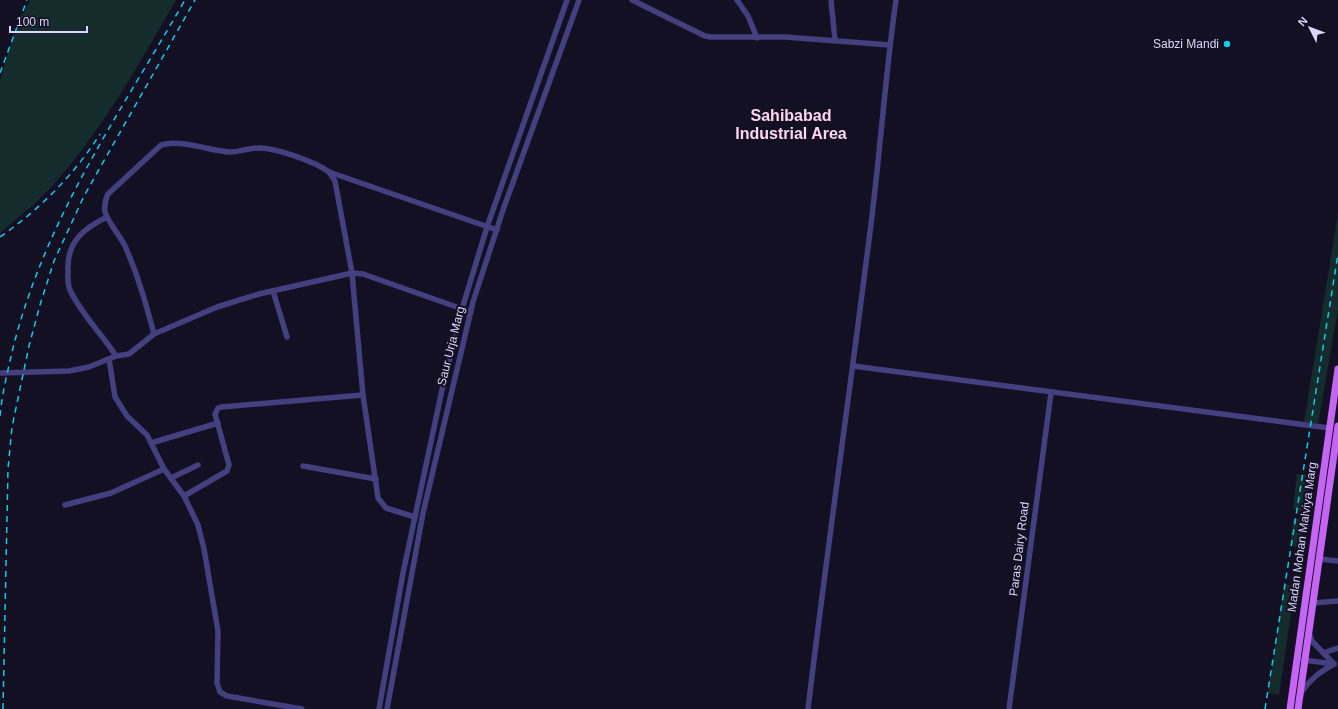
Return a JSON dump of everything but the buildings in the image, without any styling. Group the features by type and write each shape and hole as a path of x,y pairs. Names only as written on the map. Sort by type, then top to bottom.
{"main road":[{"name":"Madan Mohan Malviya Marg","path":"1290,709 1338,369"},
{"name":"Madan Mohan Malviya Marg","path":"1298,709 1338,426"}],"street":[{"name":"Saur Urja Marg","path":"379,709 415,517 442,390 462,309 487,227 567,0"},
{"name":"Saur Urja Marg","path":"387,709 423,513 471,312 497,230 579,0"},
{"path":"632,0 704,36 757,38 785,36 890,46"},
{"path":"737,0 748,16 757,38"},
{"path":"831,0 835,40"},
{"path":"808,709 832,513 873,211 896,0"},
{"path":"154,334 134,267 124,244 107,217 104,204 108,194 157,147 167,143 231,152 268,148 320,166 329,172 497,230"},
{"path":"329,172 335,181 352,273 364,395 378,498 386,508 415,517"},
{"path":"107,217 88,227 72,243 68,260 68,280 71,292 82,310 116,356"},
{"path":"0,373 69,371 89,367 133,351 154,334 217,307 273,291 352,273 363,274 471,312"},
{"path":"273,291 287,337"},
{"path":"109,359 115,397 127,416 144,431 164,469 184,496 198,525 204,549 218,632 217,683 220,692 227,696 302,709"},
{"path":"853,366 1051,392 1134,401 1329,428"},
{"name":"Paras Dairy Road","path":"1009,709 1051,392"},
{"path":"184,496 227,471 229,465 216,411 221,407 364,395"},
{"path":"151,444 218,423"},
{"path":"171,478 198,465"},
{"path":"303,466 376,479"},
{"path":"65,505 111,493 164,469"},
{"path":"1319,559 1338,560"},
{"path":"1312,603 1338,600"},
{"path":"1309,631 1312,641 1336,664"},
{"path":"1323,653 1338,648"},
{"path":"1296,659 1336,664"},
{"path":"1300,694 1309,681 1320,672 1336,664"}],"green space":[{"path":"30,0 176,0 120,95 89,141 48,191 0,233 0,81 14,33"},
{"path":"1338,214 1338,309 1318,424 1304,422"},
{"path":"1297,474 1311,475 1306,512 1293,509"},
{"path":"1293,519 1305,520 1301,547 1290,546"},
{"path":"1284,584 1295,586 1279,695 1268,693"}],"railway":[{"path":"0,73 27,0"},
{"path":"0,416 13,348 27,300 45,255 65,211 110,126 185,0"},
{"path":"3,709 8,469 12,427 29,346 40,305 54,261 84,196 195,0"},
{"path":"0,237 29,215 68,177 100,134"},
{"path":"1265,709 1338,254"}],"place":[{"name":"Sabzi Mandi","path":"1227,44"}],"district":[{"name":"Sahibabad Industrial Area","path":"791,124"}]}
